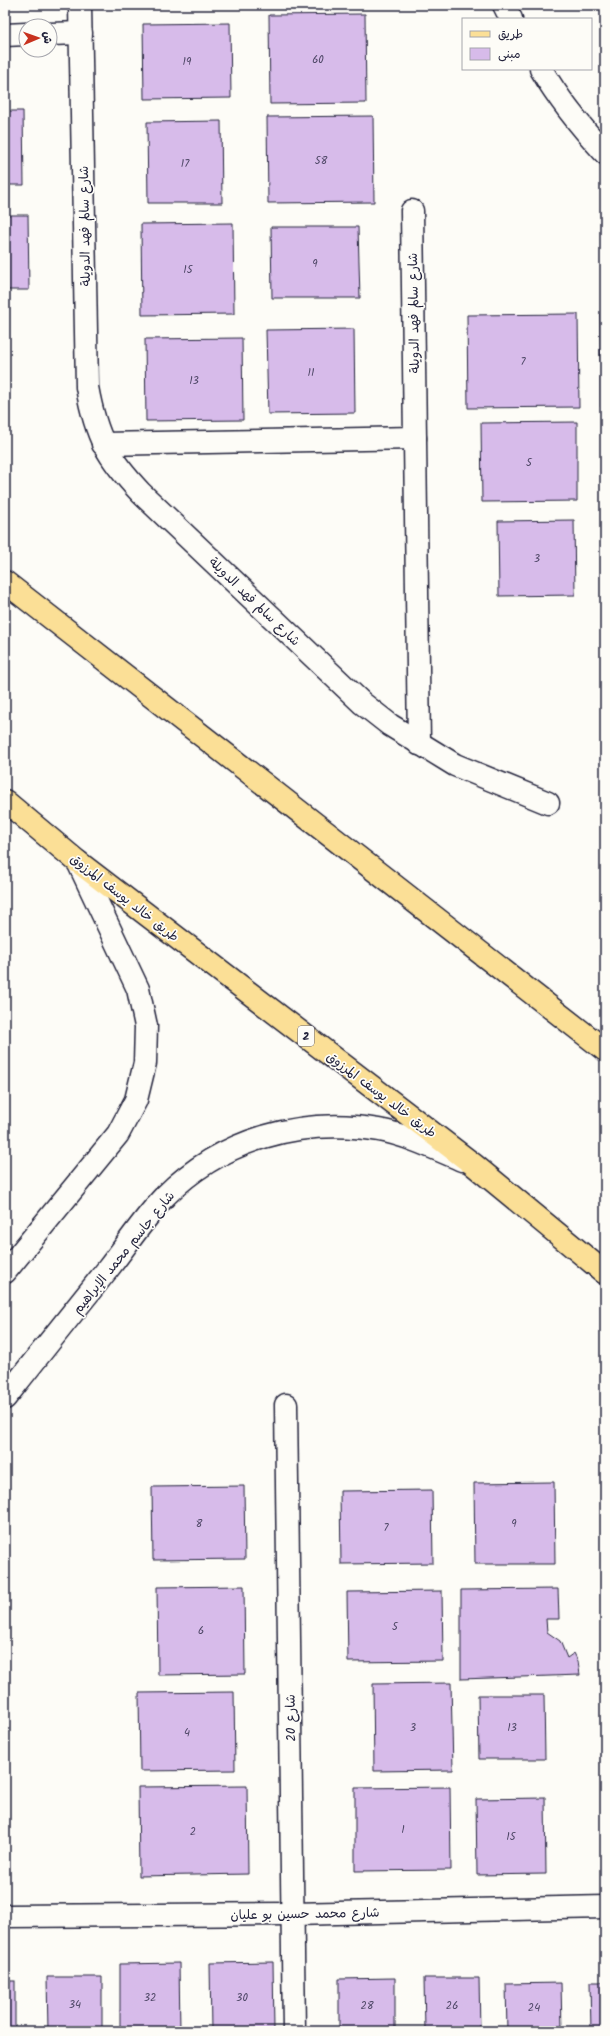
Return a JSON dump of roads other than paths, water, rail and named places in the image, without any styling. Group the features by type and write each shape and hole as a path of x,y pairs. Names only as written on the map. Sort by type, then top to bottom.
{"main road":[{"path":"5,582 605,1050"},
{"name":"طريق خالد يوسف المرزوق","path":"5,801 78,862 474,1165 605,1273"}],"street":[{"name":"شارع سالم فهد الدويلة","path":"80,5 87,387 93,418 103,444 119,469 141,493 339,682 384,721 455,765 548,804"},
{"path":"504,5 510,18"},
{"path":"58,34 81,33"},
{"path":"5,35 18,34"},
{"path":"542,70 564,104 605,153"},
{"name":"شارع سالم فهد الدويلة","path":"412,211 419,744"},
{"path":"103,444 415,438"},
{"path":"5,1272 118,1134 136,1100 145,1063 146,1026 138,989 78,862"},
{"name":"شارع جاسم محمد الإبراهيم","path":"5,1398 165,1196 201,1166 242,1144 287,1130 334,1125 381,1131 425,1145 474,1165"},
{"name":"شارع 20","path":"286,1405 294,2031"},
{"name":"شارع محمد حسين بو عليان","path":"5,1916 292,1914 605,1907"}]}
